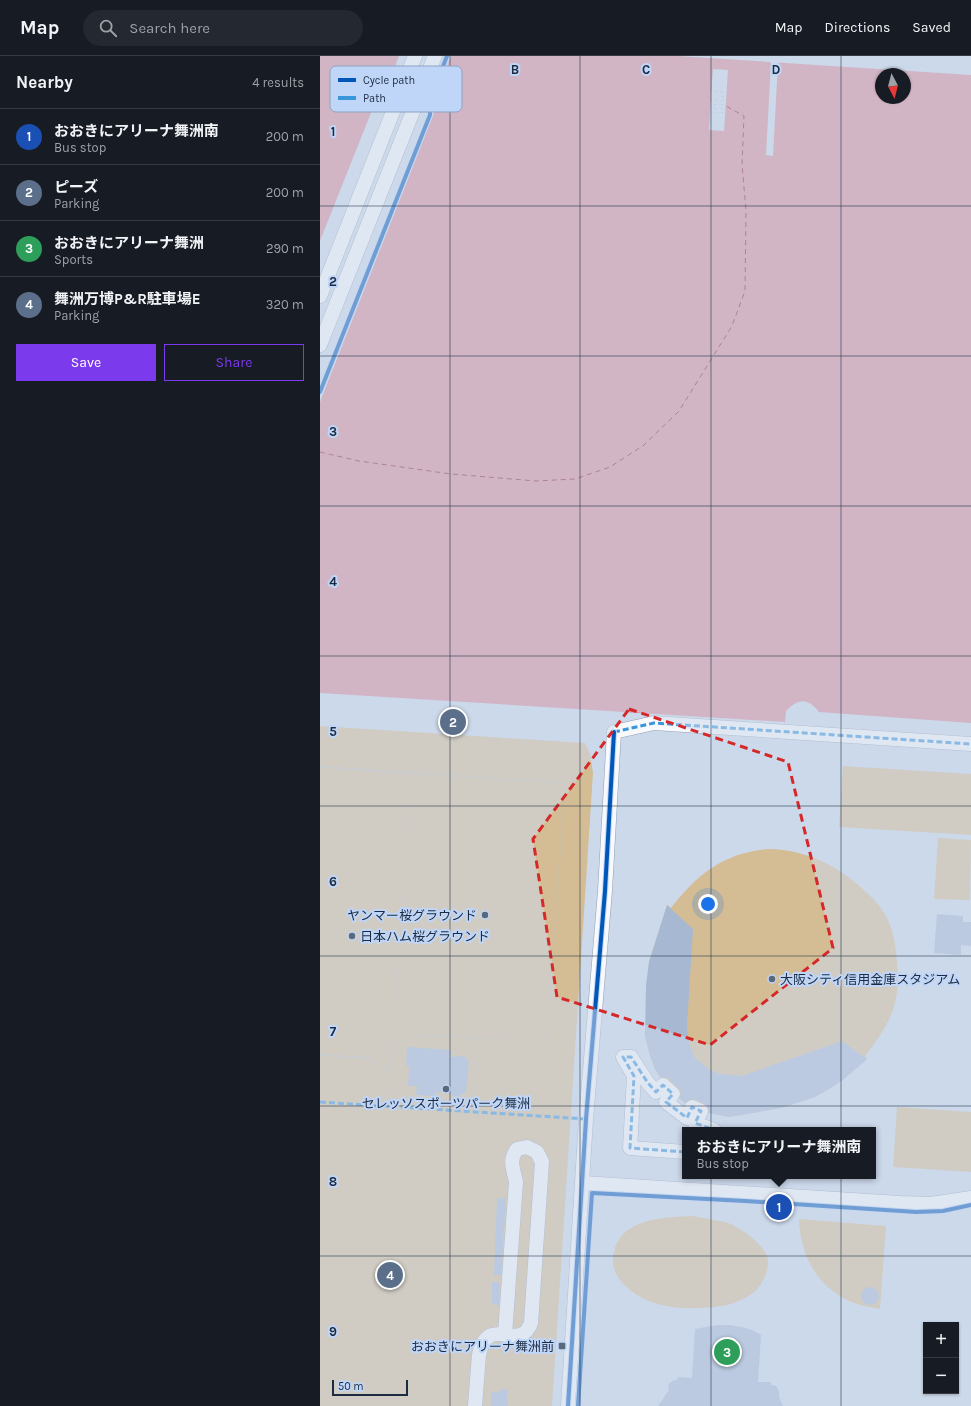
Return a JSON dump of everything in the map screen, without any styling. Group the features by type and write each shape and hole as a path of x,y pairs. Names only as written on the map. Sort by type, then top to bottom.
{"street":[{"path":"411,66 415,56"},
{"path":"431,66 435,56"},
{"path":"320,296 393,112"},
{"path":"320,345 413,112"},
{"path":"568,1406 586,1119 605,891 614,732 654,723 971,744"},
{"path":"682,1152 630,1148 634,1076 623,1057 631,1057 648,1083 656,1092 663,1085 673,1094 666,1102 687,1118 692,1107 700,1111 695,1123 706,1127"},
{"path":"475,1406 481,1348 484,1341 496,1334 505,1334 517,1337 522,1335 527,1332 531,1322 542,1162 537,1152 526,1147 516,1149 512,1159 516,1182 505,1334"},
{"path":"583,1183 899,1203 930,1204 971,1198"}],"path":[{"path":"711,100 715,100 714,113 722,113 723,92 716,91"},
{"path":"722,100 726,101"},
{"path":"320,767 565,783 547,1042 407,1034"},
{"path":"389,1107 412,773"},
{"path":"472,1112 477,1038"},
{"path":"320,1055 371,1058 391,1073"}],"highlighted area":[{"path":"629,709 788,762 833,948 710,1045 557,997 533,839"}],"shaded area":[{"path":"320,56 678,56 875,69 875,104 911,104 911,71 971,75 971,723 819,712 811,704 803,701 795,704 786,711 785,722 320,693"},
{"name":"セレッソスポーツパーク舞洲","path":"320,726 585,743 590,753 593,773 552,1406 320,1406"},
{"path":"843,766 971,774 971,835 839,827"},
{"path":"938,838 971,840 970,900 934,899"},
{"name":"大阪シティ信用金庫スタジアム","path":"769,849 797,852 834,867 857,883 878,904 889,922 894,939 898,976 897,996 889,1021 865,1056 867,1059 844,1079 815,1097 781,1108 729,1117 705,1112 694,1108 681,1100 665,1085 655,1069 645,1036 649,962 667,905 671,908 691,885 713,867 739,855"},
{"path":"897,1107 971,1112 971,1172 893,1167"},
{"path":"692,1216 731,1224 749,1235 760,1245 767,1256 767,1271 758,1289 751,1295 723,1306 696,1308 672,1307 660,1305 638,1296 618,1277 614,1270 613,1261 615,1247 622,1235 639,1224 652,1220"},
{"path":"799,1219 886,1226 880,1309 851,1302 826,1285 811,1266 806,1255 802,1244"}],"pier":[{"path":"399,56 451,56 447,66 395,66"},
{"path":"771,62 778,62 773,156 766,155"},
{"path":"713,69 728,70 724,131 709,130"},
{"path":"371,112 434,112 320,402 320,241"}],"building":[{"path":"667,905 693,929 687,1026 688,1036 694,1057 710,1070 720,1074 742,1076 842,1041 867,1059 844,1079 815,1097 781,1108 729,1117 709,1113 708,1106 695,1099 691,1099 685,1103 681,1100 681,1092 679,1088 668,1078 660,1077 655,1069 645,1036 646,985 649,962"},
{"path":"937,914 963,916 963,922 971,922 971,946 961,945 961,955 934,953"},
{"path":"407,1047 451,1050 450,1057 466,1057 469,1062 466,1092 459,1096 453,1096 448,1092 435,1092 435,1096 416,1095 417,1086 408,1086 409,1066 406,1066"},
{"path":"497,1198 506,1198 501,1275 494,1275"},
{"path":"492,1282 500,1282 499,1305 492,1304"},
{"path":"870,1287 876,1290 879,1296 876,1302 870,1305 864,1302 861,1296 864,1290"},
{"path":"717,1325 742,1327 761,1335 758,1382 771,1382 771,1385 776,1386 783,1406 658,1406 669,1390 668,1385 672,1381 678,1379 678,1377 692,1378 695,1329"},
{"path":"499,1389 507,1390 508,1406 491,1406 491,1392 499,1393"}],"ferry route":[{"path":"320,452 359,461 451,474 536,481 575,479 610,467 644,445 679,411 732,326 745,291 746,210 742,165 744,116 726,106"}],"marked path":[{"path":"614,732 654,723 971,744"},
{"path":"682,1152 630,1148 634,1076 623,1057 631,1057 648,1083 656,1092 663,1085 673,1094 666,1102 687,1118 692,1107 701,1111 695,1123 706,1127"},
{"path":"320,1102 586,1119"}],"cycle path":[{"path":"443,66 447,56"},
{"path":"320,392 430,112"},
{"path":"568,1406 586,1119 605,891 614,732"},
{"path":"578,1406 592,1193 916,1212 943,1211 971,1205"}],"place":[{"name":"ピーズ","path":"453,722"},
{"name":"ヤンマー桜グラウンド","path":"485,915"},
{"name":"日本ハム桜グラウンド","path":"352,936"},
{"name":"大阪シティ信用金庫スタジアム","path":"772,979"},
{"name":"セレッソスポーツパーク舞洲","path":"446,1089"},
{"name":"おおきにアリーナ舞洲南","path":"779,1207"},
{"name":"舞洲万博P&R駐車場E","path":"390,1275"},
{"name":"おおきにアリーナ舞洲前","path":"562,1346"},
{"name":"おおきにアリーナ舞洲","path":"727,1352"}]}
